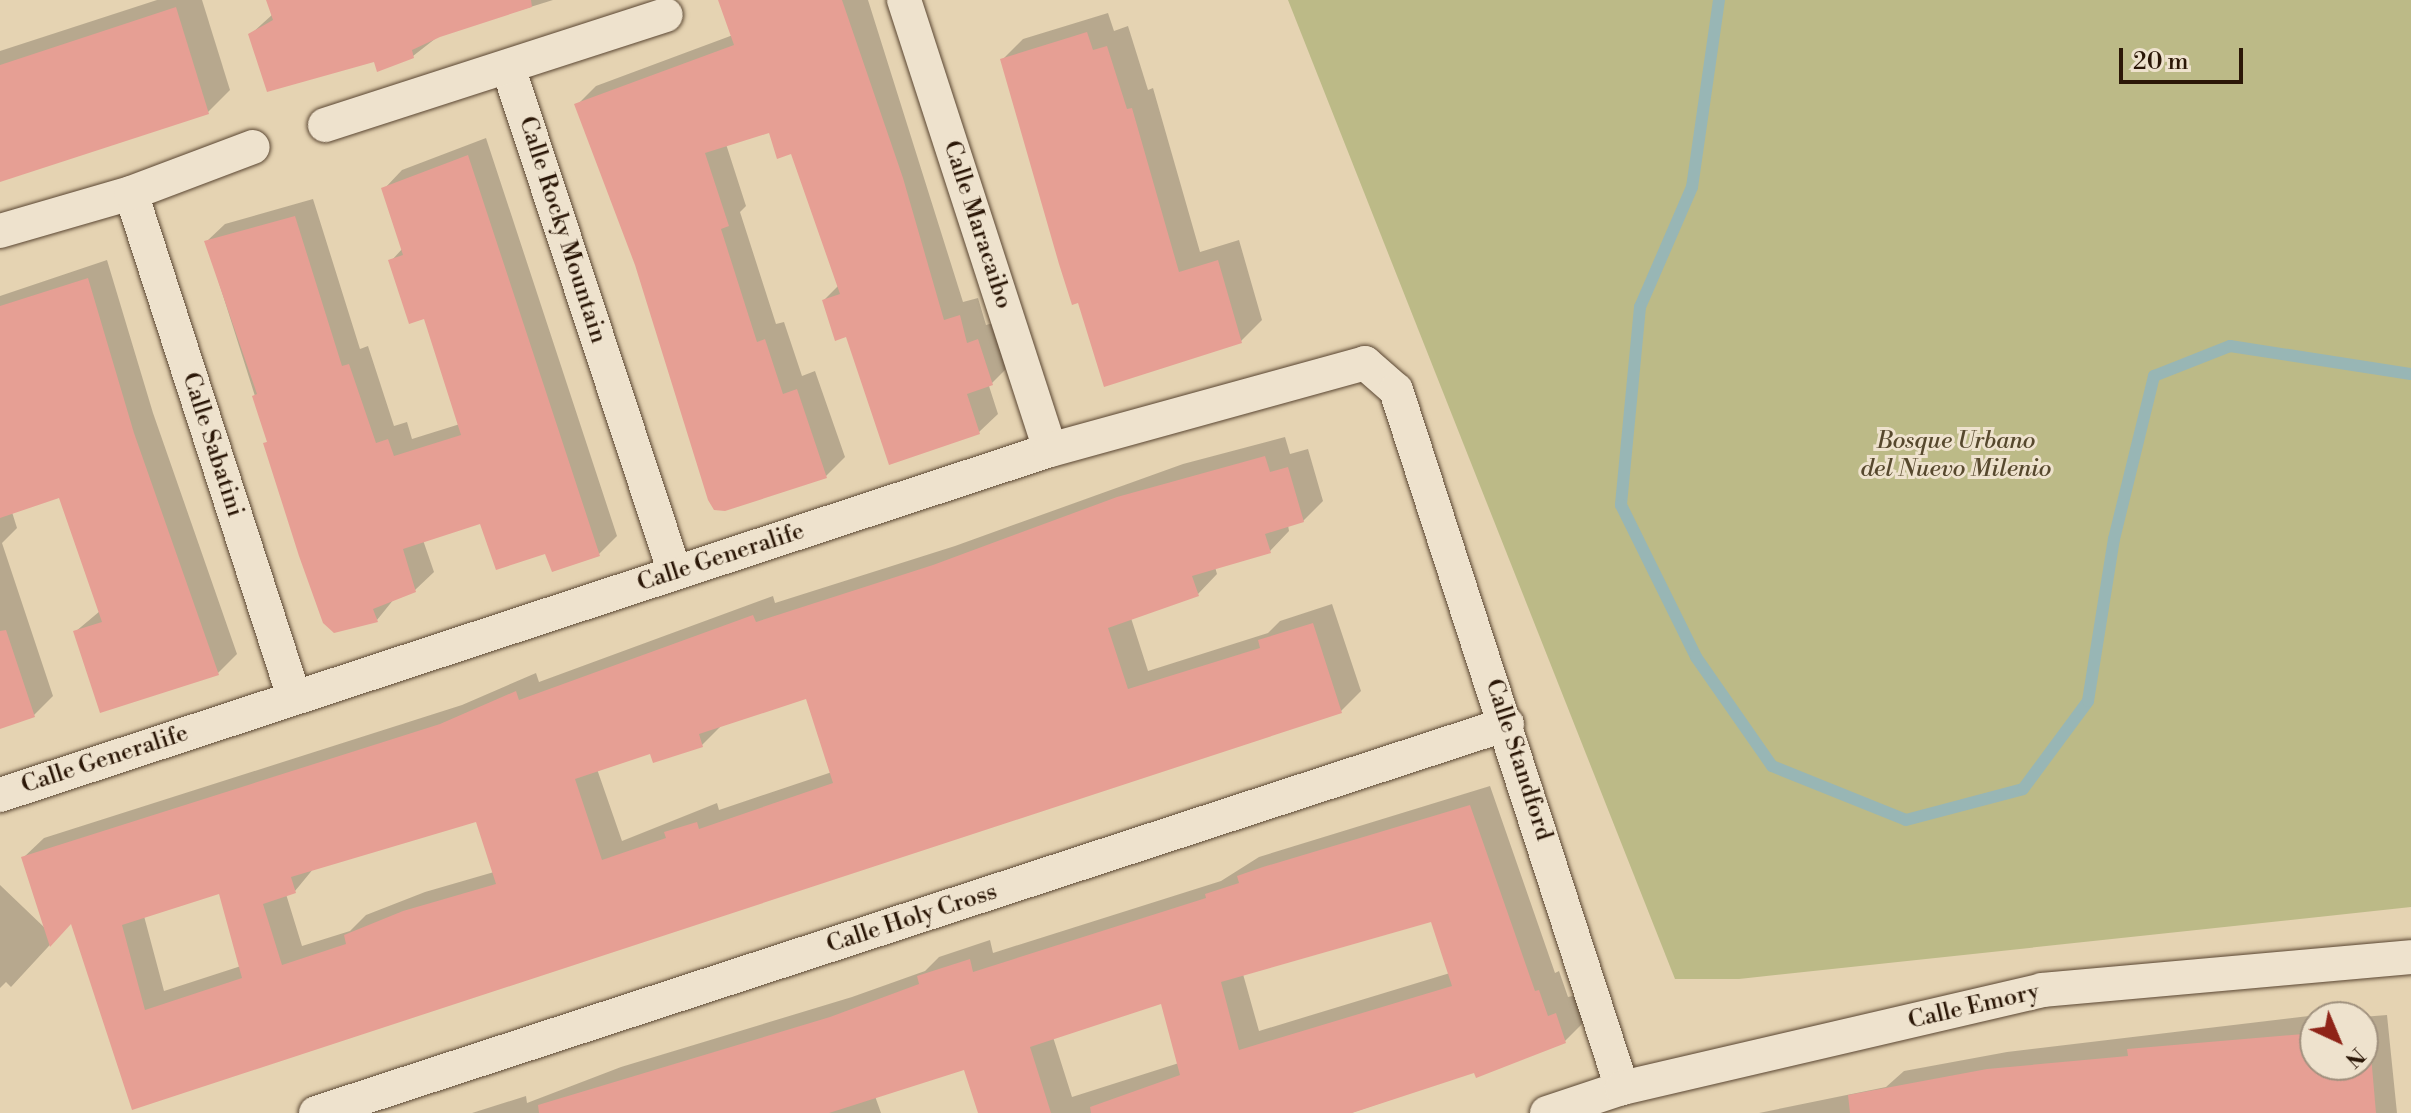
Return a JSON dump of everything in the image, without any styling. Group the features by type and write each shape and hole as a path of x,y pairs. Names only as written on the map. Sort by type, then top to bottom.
{"street":[{"name":"Calle Maracaibo","path":"904,0 1050,450"},
{"path":"325,125 509,70 666,15"},
{"name":"Calle Rocky Mountain","path":"509,70 675,573"},
{"path":"0,231 131,193 253,147"},
{"name":"Calle Sabatini","path":"131,193 294,697"},
{"name":"Calle Generalife","path":"0,795 1050,450 1365,363 1396,390 1409,432"},
{"name":"Calle Standford","path":"1409,432 1507,724 1622,1088"},
{"name":"Calle Holy Cross","path":"316,1113 1507,724"},
{"name":"Calle Emory","path":"1547,1113 1622,1088 2042,990 2411,957"}],"green space":[{"name":"Bosque Urbano del Nuevo Milenio","path":"1288,0 2411,0 2411,907 1739,979 1675,979"}],"building":[{"path":"266,0 531,0 532,7 440,37 412,50 414,58 377,72 374,62 267,92 248,34 273,20"},
{"path":"718,0 842,0 903,178 944,320 960,315 967,343 978,339 993,385 967,394 980,434 889,465 846,337 835,341 822,300 840,294 791,154 777,159 769,133 705,153 729,226 721,229 757,342 765,339 783,394 797,389 827,478 725,511 714,510 708,500 635,265 574,104 734,45"},
{"path":"176,7 209,114 0,182 0,65"},
{"path":"1087,32 1093,50 1107,46 1127,109 1132,108 1179,272 1218,260 1242,343 1104,387 1078,303 1072,305 1059,264 1000,59"},
{"path":"468,155 600,556 552,572 545,554 496,570 480,524 403,549 416,592 373,609 378,622 334,633 323,623 299,556 263,443 267,442 252,396 257,394 204,241 295,216 342,366 349,364 376,443 388,439 394,456 461,435 424,319 409,324 388,260 403,255 381,188"},
{"path":"88,278 134,433 219,675 100,713 73,631 102,622 59,498 0,518 0,306"},
{"path":"1265,456 1270,472 1288,467 1304,522 1265,534 1271,553 1192,576 1199,596 1108,628 1128,689 1260,648 1258,640 1313,623 1342,713 132,1110 71,924 50,947 21,857 440,724 516,691 519,700 753,615 756,622 933,565 1117,497","holes":["806,699 833,783 699,829 697,822 664,832 666,838 602,860 575,779 650,754 653,763 703,747 699,734","476,822 496,884 403,911 344,935 346,944 282,965 263,904 296,893 291,877","219,894 242,978 145,1010 122,925"]},
{"path":"6,630 35,717 0,729 0,631"},
{"path":"1470,805 1535,991 1539,990 1548,1016 1556,1013 1566,1043 1476,1078 1474,1073 1352,1113 1091,1113 1090,1107 1180,1075 1161,1004 1030,1047 1051,1113 978,1113 964,1070 829,1113 539,1113 538,1105 830,1017 919,984 917,976 970,959 973,972 1206,898 1205,894 1239,883 1237,876","holes":["1431,922 1452,986 1239,1050 1221,982"]},
{"path":"2299,1034 2299,1081 2373,1081 2376,1113 1850,1113 1848,1095 1987,1069 2128,1056 2127,1049"}],"waterway":[{"path":"1719,0 1692,187 1640,307 1621,505 1696,657 1772,766 1906,820 2023,789 2088,701 2114,539 2154,376 2230,346 2411,374"}]}
